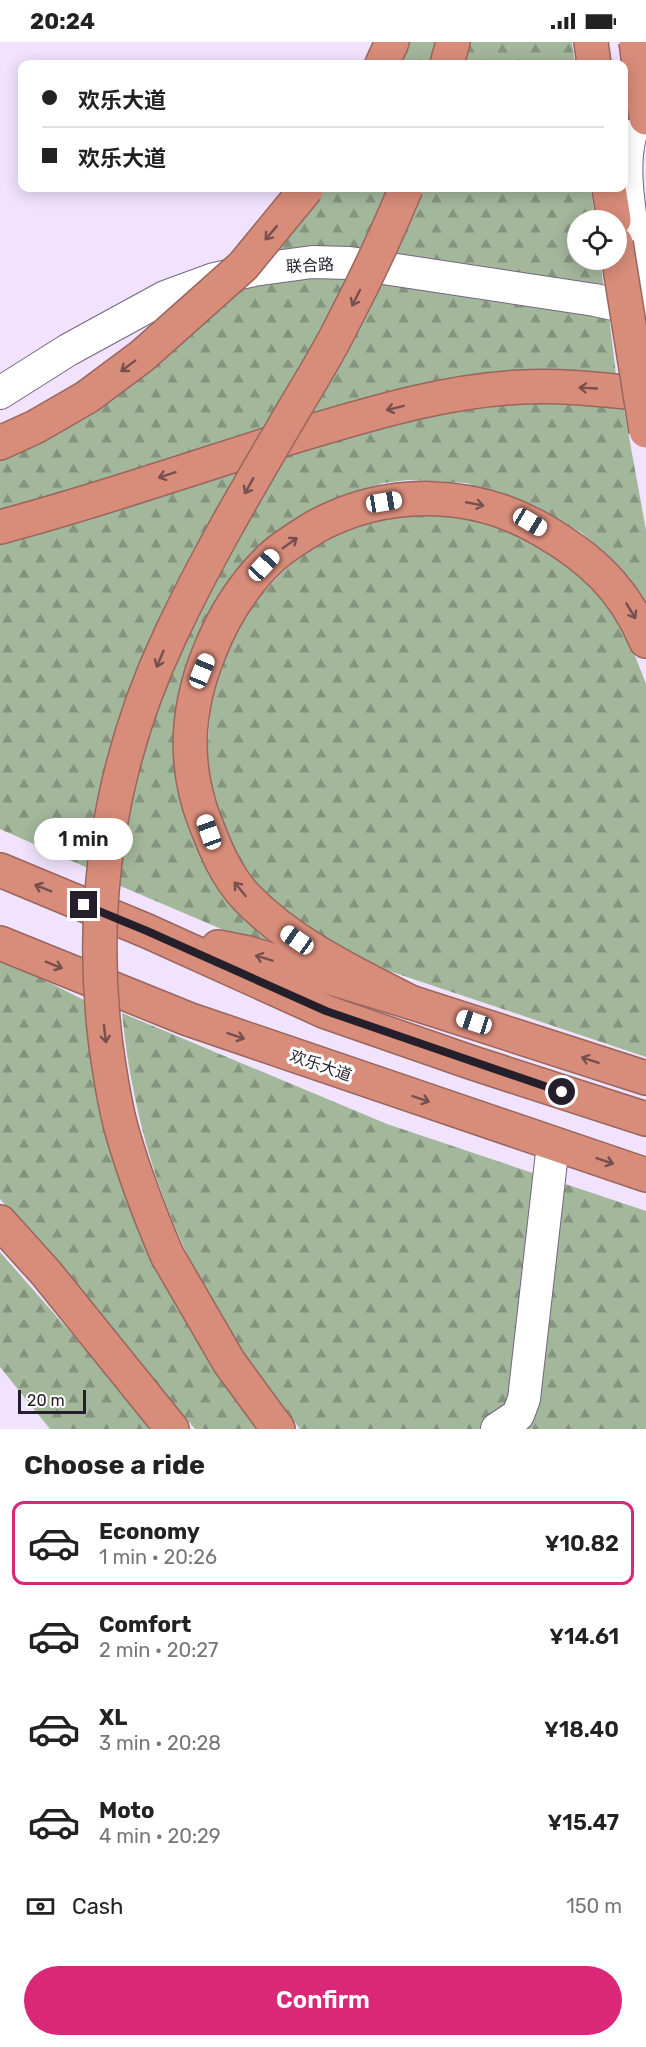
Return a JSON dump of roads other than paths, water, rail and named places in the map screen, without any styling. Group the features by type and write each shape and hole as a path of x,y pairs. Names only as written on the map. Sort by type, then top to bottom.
{"highway":[{"path":"384,60 392,42"},
{"path":"448,60 453,42"},
{"path":"591,42 593,60"},
{"path":"636,42 646,118"},
{"path":"0,443 35,427 87,397 142,356 243,266 304,192"},
{"path":"278,1429 229,1362 167,1255 150,1215 121,1129 111,1080 99,972 104,868 122,766 140,707 174,627 252,480 342,325 404,192"},
{"path":"610,192 612,210"},
{"path":"620,270 646,432"},
{"path":"0,527 58,512 172,474 354,419 417,403 523,387 601,389 646,394"},
{"path":"410,1002 344,968 276,925 245,896 224,868 196,791 189,733 193,702 202,671 215,637 237,597 274,555 334,517 362,507 412,498 453,500 493,507 530,522 568,545 597,567 618,590 646,641"},
{"path":"0,870 147,931 326,1011 484,1067 646,1119"},
{"path":"147,931 248,953 646,1078"},
{"name":"欢乐大道","path":"0,943 188,1020 646,1175"},
{"path":"0,1222 46,1272 172,1429"}],"street":[{"path":"628,148 634,125 646,105"},
{"path":"628,192 638,267 640,309"},
{"name":"联合路","path":"0,393 68,350 165,297 214,279 294,264 350,263 640,309"},
{"path":"513,1424 524,1399 553,1144"}]}
